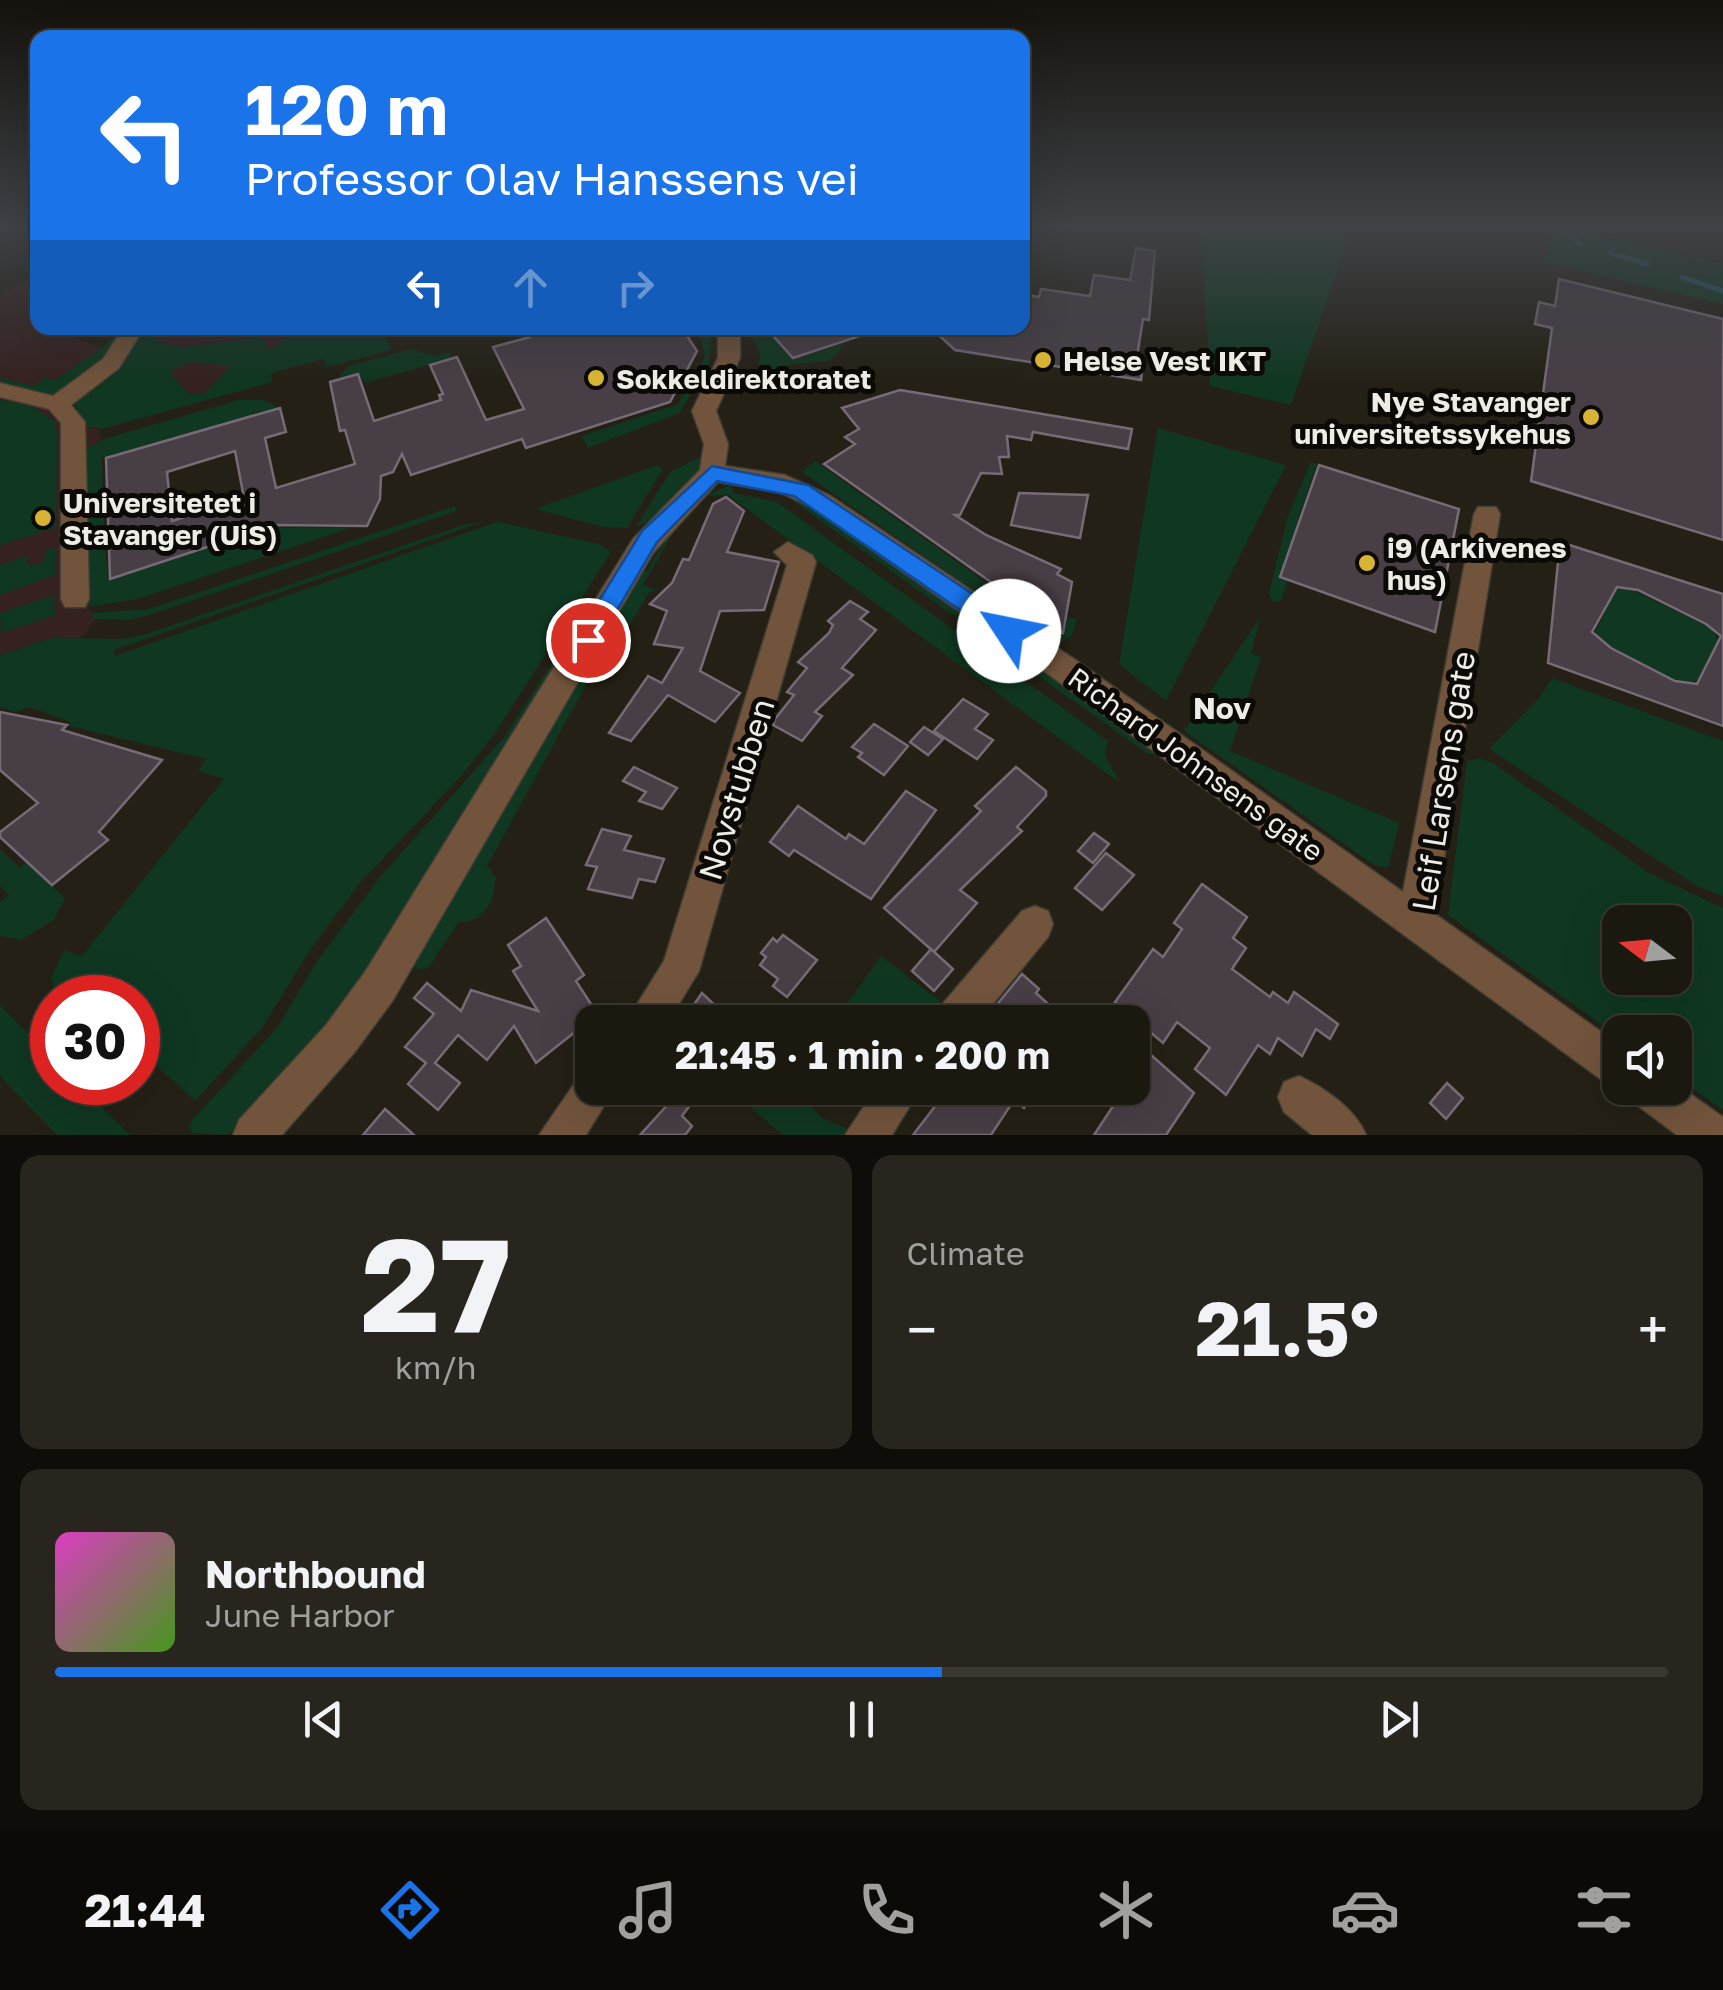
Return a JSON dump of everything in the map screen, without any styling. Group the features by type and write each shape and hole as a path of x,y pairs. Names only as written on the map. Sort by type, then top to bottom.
{"street":[{"path":"57,404 111,363 129,335"},
{"path":"254,1135 340,1039 379,986 643,546 712,473 716,444 704,412 729,358 729,335"},
{"path":"0,390 57,404 74,422 75,598"},
{"name":"Richard Johnsens gate","path":"712,473 785,484 820,501 1416,921"},
{"name":"Leif Larsens gate","path":"1487,514 1416,921 1602,1055"},
{"name":"Novstubben","path":"657,1005 680,971 744,765 802,562 788,552"},
{"path":"967,1005 1034,924"},
{"path":"1299,1096 1345,1135"},
{"path":"560,1135 583,1105"},
{"path":"866,1135 888,1105"},
{"path":"1670,1105 1713,1135"}],"shaded area":[{"name":"Universitetet i Stavanger (UiS)","path":"30,279 30,335 66,335 103,348 42,391 64,391 85,426 99,429 101,440 85,453 89,607 96,619 81,638 52,638 0,655 0,296"},
{"path":"156,335 338,335 203,394 177,392 143,346"}],"green space":[{"path":"1204,279 1334,279 1291,405 1210,386"},
{"path":"1616,279 1723,279 1723,304"},
{"path":"116,335 124,335 86,377 64,390 41,393 0,383 0,378 33,386 45,378 55,380"},
{"path":"133,335 167,335 155,341 182,347 261,337 271,351 289,335 385,335 391,350 327,367 324,359 271,373 272,382 102,429 85,426 74,402 123,353","holes":["191,362 231,366 204,394 187,393 172,375 173,369"]},
{"path":"700,335 712,335 710,360 680,413 588,448 582,436 678,404 705,357"},
{"path":"751,335 770,335 793,360 846,343 829,361 792,364 758,375 760,353"},
{"path":"411,349 436,356 449,352 452,358 366,383 358,374 331,385 349,366"},
{"path":"0,400 33,407 55,422 57,433 56,528 0,545"},
{"path":"239,400 264,400 280,408 102,458 104,528 129,521 130,533 105,541 108,581 269,528 353,527 137,599 89,607 87,449 104,439"},
{"path":"1158,428 1286,465 1166,701 1119,664"},
{"path":"704,455 678,498 636,527 670,472"},
{"path":"815,461 1063,637 1068,617 1077,619 1072,636 1060,642 1044,639 802,472"},
{"path":"1311,462 1317,464 1298,519 1305,527 1281,601 1273,602 1269,593 1288,516"},
{"path":"657,465 663,469 627,528 603,527 535,509"},
{"path":"730,485 734,493 777,502 1108,741 1105,755 1120,783 728,495 704,496"},
{"path":"783,494 798,496 1163,755 1148,754"},
{"path":"455,506 457,511 153,614 129,620 95,619 91,613 149,609"},
{"path":"683,516 643,585 657,590 649,592 628,628 618,630 626,632 618,646 631,649 614,651 585,687 487,866 496,877 487,908 476,918 459,922 428,968 418,970 411,960 639,570 647,571 675,521"},
{"path":"486,521 114,650 115,656 497,522 599,544 611,552 496,732 462,775 360,883 310,950 262,1028 195,1101 160,1069 160,975 52,975 64,950 82,956 224,779 198,771 206,759 69,726 71,722 29,707 16,712 0,707 0,655 52,638 123,639 146,634 463,525"},
{"path":"56,547 55,575 0,595 0,565 30,555 26,562 32,566 44,562 45,551"},
{"path":"1629,588 1713,629 1718,641 1699,680 1675,679 1644,667 1595,633 1615,590"},
{"path":"54,595 55,615 1,633 0,613"},
{"path":"1261,616 1251,653 1261,657 1230,751 1399,823 1388,868 1374,865 1184,731"},
{"path":"570,634 579,636 367,983 237,1129 225,1135 192,1133 189,1126 194,1118 277,1028 316,963 380,877 505,736"},
{"path":"1552,678 1723,741 1723,896 1697,886 1489,749 1540,697"},
{"path":"1480,758 1493,763 1649,873 1723,908 1723,1110 1692,1088 1692,1015 1602,1015 1602,1025 1448,915 1467,761"},
{"path":"0,849 19,867 27,862 65,898 54,920 21,940 0,936 0,902 9,895 0,886"},
{"path":"881,956 945,1005 891,1003 846,1005"},
{"path":"0,1005 30,1036 30,1105 99,1105 130,1135 57,1135 0,1076"},
{"path":"747,1105 812,1105 822,1118 851,1130 848,1135 783,1135"}],"building":[{"path":"1093,279 1153,279 1149,320 1143,319 1136,363 1143,364 1141,380 955,350 939,335 1030,335 1030,295 1039,297 1041,289 1090,296"},
{"name":"Nye Stavanger universitetssykehus","path":"1559,279 1723,319 1723,540 1531,481 1552,328 1535,324 1539,302 1555,306"},
{"path":"530,335 687,335 697,351 670,402 526,448 522,439 411,475 402,454 393,472 381,476 380,499 367,526 274,525 110,579 106,458 280,408 286,432 265,438 276,488 355,464 345,430 340,431 330,382 358,374 374,421 441,400 439,395 443,394 430,365 457,357 486,420 524,409 493,347","holes":["235,451 244,498 172,521 167,472"]},
{"path":"772,335 863,335 793,358"},
{"path":"900,390 1132,429 1128,449 1033,432 1031,440 1007,436 1009,457 999,457 1002,474 981,473 960,515 955,515 986,535 1061,569 1057,574 1072,582 1063,633 824,464 855,444 845,437 859,429 842,408"},
{"name":"i9 (Arkivenes hus)","path":"1319,465 1459,509 1435,632 1280,577"},
{"path":"1019,493 1088,495 1080,538 1011,525"},
{"path":"726,497 744,511 727,552 779,562 764,610 720,611 700,671 740,693 715,722 668,695 631,741 609,733 648,676 662,683 683,648 654,644 667,611 650,604 672,583 683,559 689,560 713,504"},
{"path":"1560,542 1723,594 1723,726 1548,663","holes":["1617,587 1638,590 1706,624 1721,636 1697,684 1675,681 1611,648 1592,632"]},
{"path":"850,601 868,612 860,619 876,630 842,668 853,675 815,712 822,716 802,741 773,725 775,719 794,695 787,692 807,668 798,662 829,633 833,625 828,621"},
{"path":"963,699 988,714 975,729 993,740 977,759 934,731"},
{"path":"0,712 67,725 62,730 162,760 99,832 108,840 52,885 0,837 0,832 38,803 0,770"},
{"path":"874,724 908,746 884,775 858,757 862,753 852,747"},
{"path":"924,727 943,739 928,755 910,742"},
{"path":"634,767 677,788 662,809 639,801 646,792 623,781"},
{"path":"1016,767 1046,791 1046,796 1017,827 1022,831 960,890 977,903 934,952 884,908 981,811 975,806"},
{"path":"906,791 936,810 871,899 794,850 789,856 770,842 798,806 846,839 849,834 864,844"},
{"path":"602,829 631,836 624,850 664,859 655,882 639,879 632,898 588,889 597,867 586,865"},
{"path":"1094,833 1109,844 1093,863 1078,851"},
{"path":"1106,853 1134,875 1102,910 1075,888"},
{"path":"1202,884 1247,917 1233,938 1246,948 1232,969 1270,997 1273,992 1288,1003 1294,992 1338,1024 1330,1039 1316,1029 1302,1056 1278,1038 1270,1054 1258,1045 1226,1095 1195,1069 1210,1048 1177,1022 1163,1043 1150,1032 1150,1005 1115,1002 1153,949 1163,957 1182,929 1174,923"},
{"path":"546,918 584,975 576,981 592,1005 575,1005 575,1032 536,1063 514,1026 487,1060 458,1035 435,1063 460,1083 438,1110 408,1084 426,1063 405,1047 434,1014 414,998 427,983 461,1011 471,990 538,1011 513,971 521,966 508,945"},
{"path":"783,935 817,960 787,997 773,986 778,979 760,965 766,957 761,953 773,938 777,942"},
{"path":"931,949 953,969 934,991 912,971"},
{"path":"1022,974 1049,1005 996,1005"},
{"path":"702,993 714,1005 694,1005"},
{"path":"1150,1054 1194,1093 1166,1135 1094,1135 1114,1105 1150,1105"},
{"path":"1447,1083 1463,1098 1446,1119 1430,1103"},
{"path":"667,1105 690,1105 682,1116 692,1126 685,1135 640,1135"},
{"path":"936,1105 1011,1105 991,1135 913,1135"},
{"path":"385,1109 414,1135 363,1135"}],"waterway":[{"path":"1688,279 1723,291"}],"place":[{"name":"Helse Vest IKT","path":"1043,360"},
{"name":"Sokkeldirektoratet","path":"596,378"},
{"name":"Nye Stavanger universitetssykehus","path":"1591,417"},
{"name":"Universitetet i Stavanger (UiS)","path":"43,518"},
{"name":"i9 (Arkivenes hus)","path":"1367,563"}],"district":[{"name":"Nov","path":"1222,708"}],"route":[{"path":"588,640 650,536 712,473 785,484 800,490 1009,631"}]}
